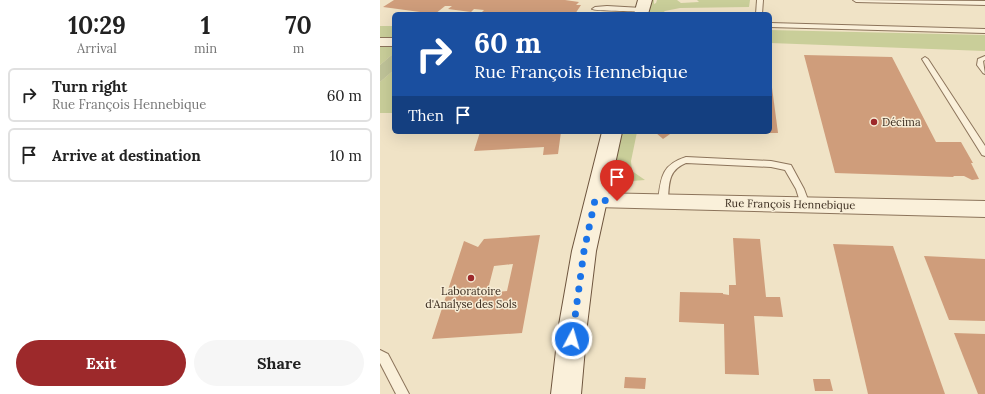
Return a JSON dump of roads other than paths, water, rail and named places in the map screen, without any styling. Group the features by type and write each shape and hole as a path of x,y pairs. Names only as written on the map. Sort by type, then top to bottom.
{"main road":[{"path":"566,394 578,286 595,200 612,134"}],"street":[{"path":"380,42 392,42"},
{"name":"Rue François Hennebique","path":"595,200 985,209"}],"lane":[{"path":"759,12 760,0"},
{"path":"856,0 985,3"},
{"path":"595,9 642,8"},
{"path":"772,25 985,31"},
{"path":"985,58 980,60 980,65 985,72"},
{"path":"925,60 985,153"},
{"path":"663,202 669,170 676,163 686,160 772,164 788,168 800,188 805,205"},
{"path":"380,356 384,358 403,394"}],"place":[{"name":"Décima","path":"874,122"},
{"name":"Laboratoire d'Analyse des Sols","path":"471,278"}]}
